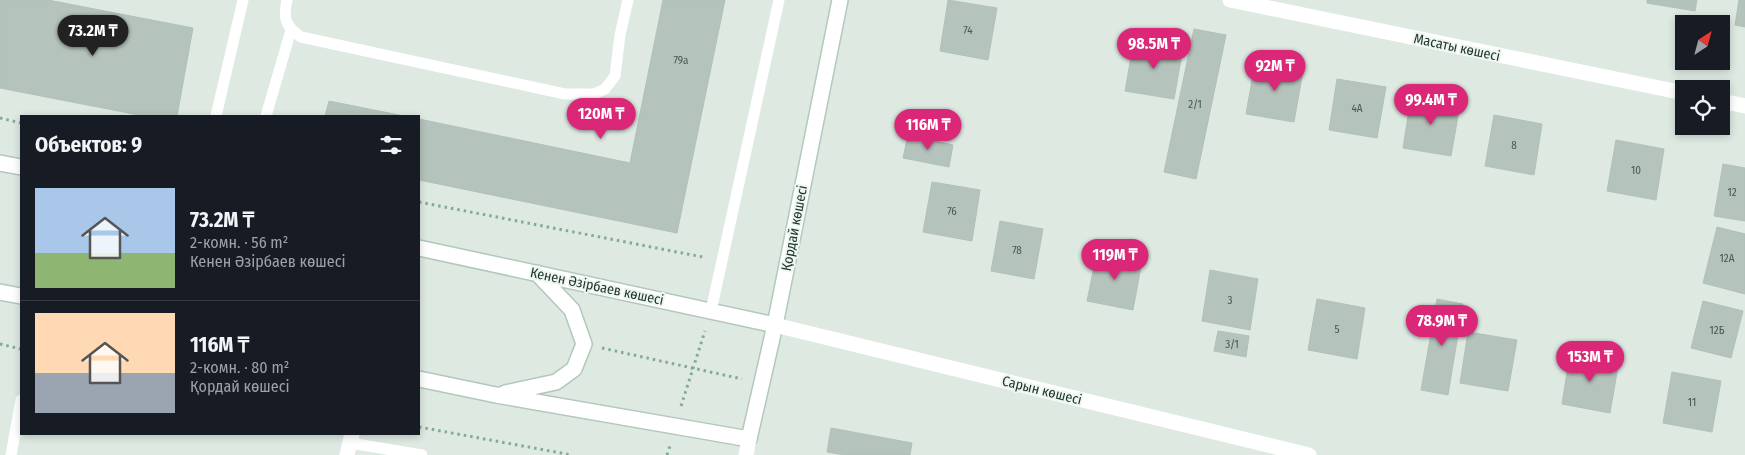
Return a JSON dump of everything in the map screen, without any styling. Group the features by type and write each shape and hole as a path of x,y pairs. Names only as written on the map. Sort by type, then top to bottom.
{"street":[{"name":"Қордай көшесі","path":"746,455 775,325 840,0"},
{"name":"Масаты көшесі","path":"1230,0 1675,92"},
{"path":"1730,103 1745,106"},
{"path":"0,162 20,167"},
{"name":"Кенен Әзірбаев көшесі","path":"420,248 775,325"},
{"path":"496,395 556,382 574,369 584,344 572,310 537,273"},
{"path":"0,292 20,296"},
{"name":"Сарын көшесі","path":"775,325 1308,455"},
{"path":"420,379 496,395 749,439"}],"lane":[{"path":"287,0 284,15 291,30 301,37 565,94 594,94 604,89 615,76 620,35 628,0"},
{"path":"711,311 779,0"},
{"path":"216,115 238,1"},
{"path":"266,115 291,30"},
{"path":"11,455 20,406"},
{"path":"350,444 422,455"}],"path":[{"path":"0,118 20,122"},
{"path":"420,202 722,261"},
{"path":"667,455 711,311"},
{"path":"0,344 20,349"},
{"path":"584,344 762,384"},
{"path":"420,427 572,455"}],"building":[{"path":"0,0 48,0 193,28 177,115 139,115 0,88"},
{"path":"663,0 725,0 677,233 420,180 420,119 630,163"},
{"path":"948,0 997,8 988,60 940,51"},
{"path":"1647,0 1697,0 1695,11 1647,3"},
{"path":"1739,0 1745,0 1745,27 1735,25"},
{"path":"1194,29 1226,35 1196,179 1164,172"},
{"path":"1134,40 1183,48 1174,99 1125,91"},
{"path":"1255,63 1303,71 1294,122 1246,114"},
{"path":"1337,79 1386,87 1377,138 1329,130"},
{"path":"1411,97 1460,105 1451,156 1403,148"},
{"path":"329,101 399,115 325,115"},
{"path":"1494,115 1542,124 1534,175 1485,166"},
{"path":"908,135 953,145 949,167 903,158"},
{"path":"1616,140 1664,149 1656,200 1607,191"},
{"path":"1723,164 1745,168 1745,221 1714,216"},
{"path":"932,182 980,190 972,241 923,232"},
{"path":"1000,221 1043,229 1034,279 991,271"},
{"path":"1717,227 1745,234 1745,294 1703,283"},
{"path":"1097,252 1142,261 1133,310 1087,301"},
{"path":"1210,270 1258,279 1250,330 1202,321"},
{"path":"1317,299 1365,308 1357,359 1308,350"},
{"path":"1437,299 1463,304 1448,395 1421,390"},
{"path":"1703,301 1743,311 1731,358 1691,348"},
{"path":"1218,331 1249,336 1246,357 1214,351"},
{"path":"1468,332 1517,340 1508,391 1460,383"},
{"path":"1570,353 1619,361 1610,413 1562,404"},
{"path":"1672,372 1721,381 1712,432 1663,423"},
{"path":"831,428 912,443 910,455 845,455 827,452"}]}
